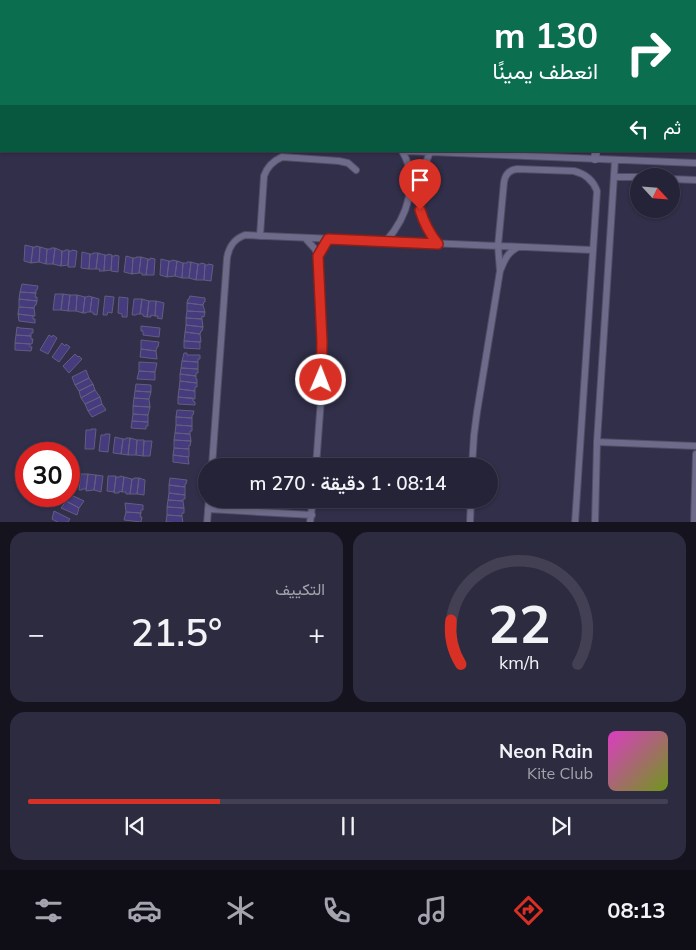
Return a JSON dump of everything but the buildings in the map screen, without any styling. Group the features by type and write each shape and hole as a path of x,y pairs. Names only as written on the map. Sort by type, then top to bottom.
{"street":[{"path":"386,241 394,232 406,208 409,194 410,170 402,152"},
{"path":"438,244 423,222 420,210 423,171 430,152 595,155 615,160 696,162"},
{"path":"260,236 264,176 267,168 274,162 282,158 339,161 348,163 356,170"},
{"path":"595,522 597,442 615,160"},
{"path":"473,458 477,412 500,271 498,246 504,179 510,171 517,169 574,171 590,179 597,191 575,522"},
{"path":"410,170 423,171"},
{"path":"614,177 630,178"},
{"path":"680,179 696,180"},
{"path":"406,208 420,210"},
{"path":"213,458 228,252 230,246 239,237 245,235 592,250"},
{"path":"305,238 315,249 318,256 322,342 321,399 317,458"},
{"path":"318,256 328,239"},
{"path":"500,271 506,257 518,247"},
{"path":"597,442 696,446"},
{"path":"694,522 696,454"},
{"path":"310,522 312,508"},
{"path":"470,508 470,522"},
{"path":"207,522 208,509 312,515"}],"route":[{"path":"321,380 322,342 318,256 320,250 328,239 438,244 423,222 420,210"}]}
